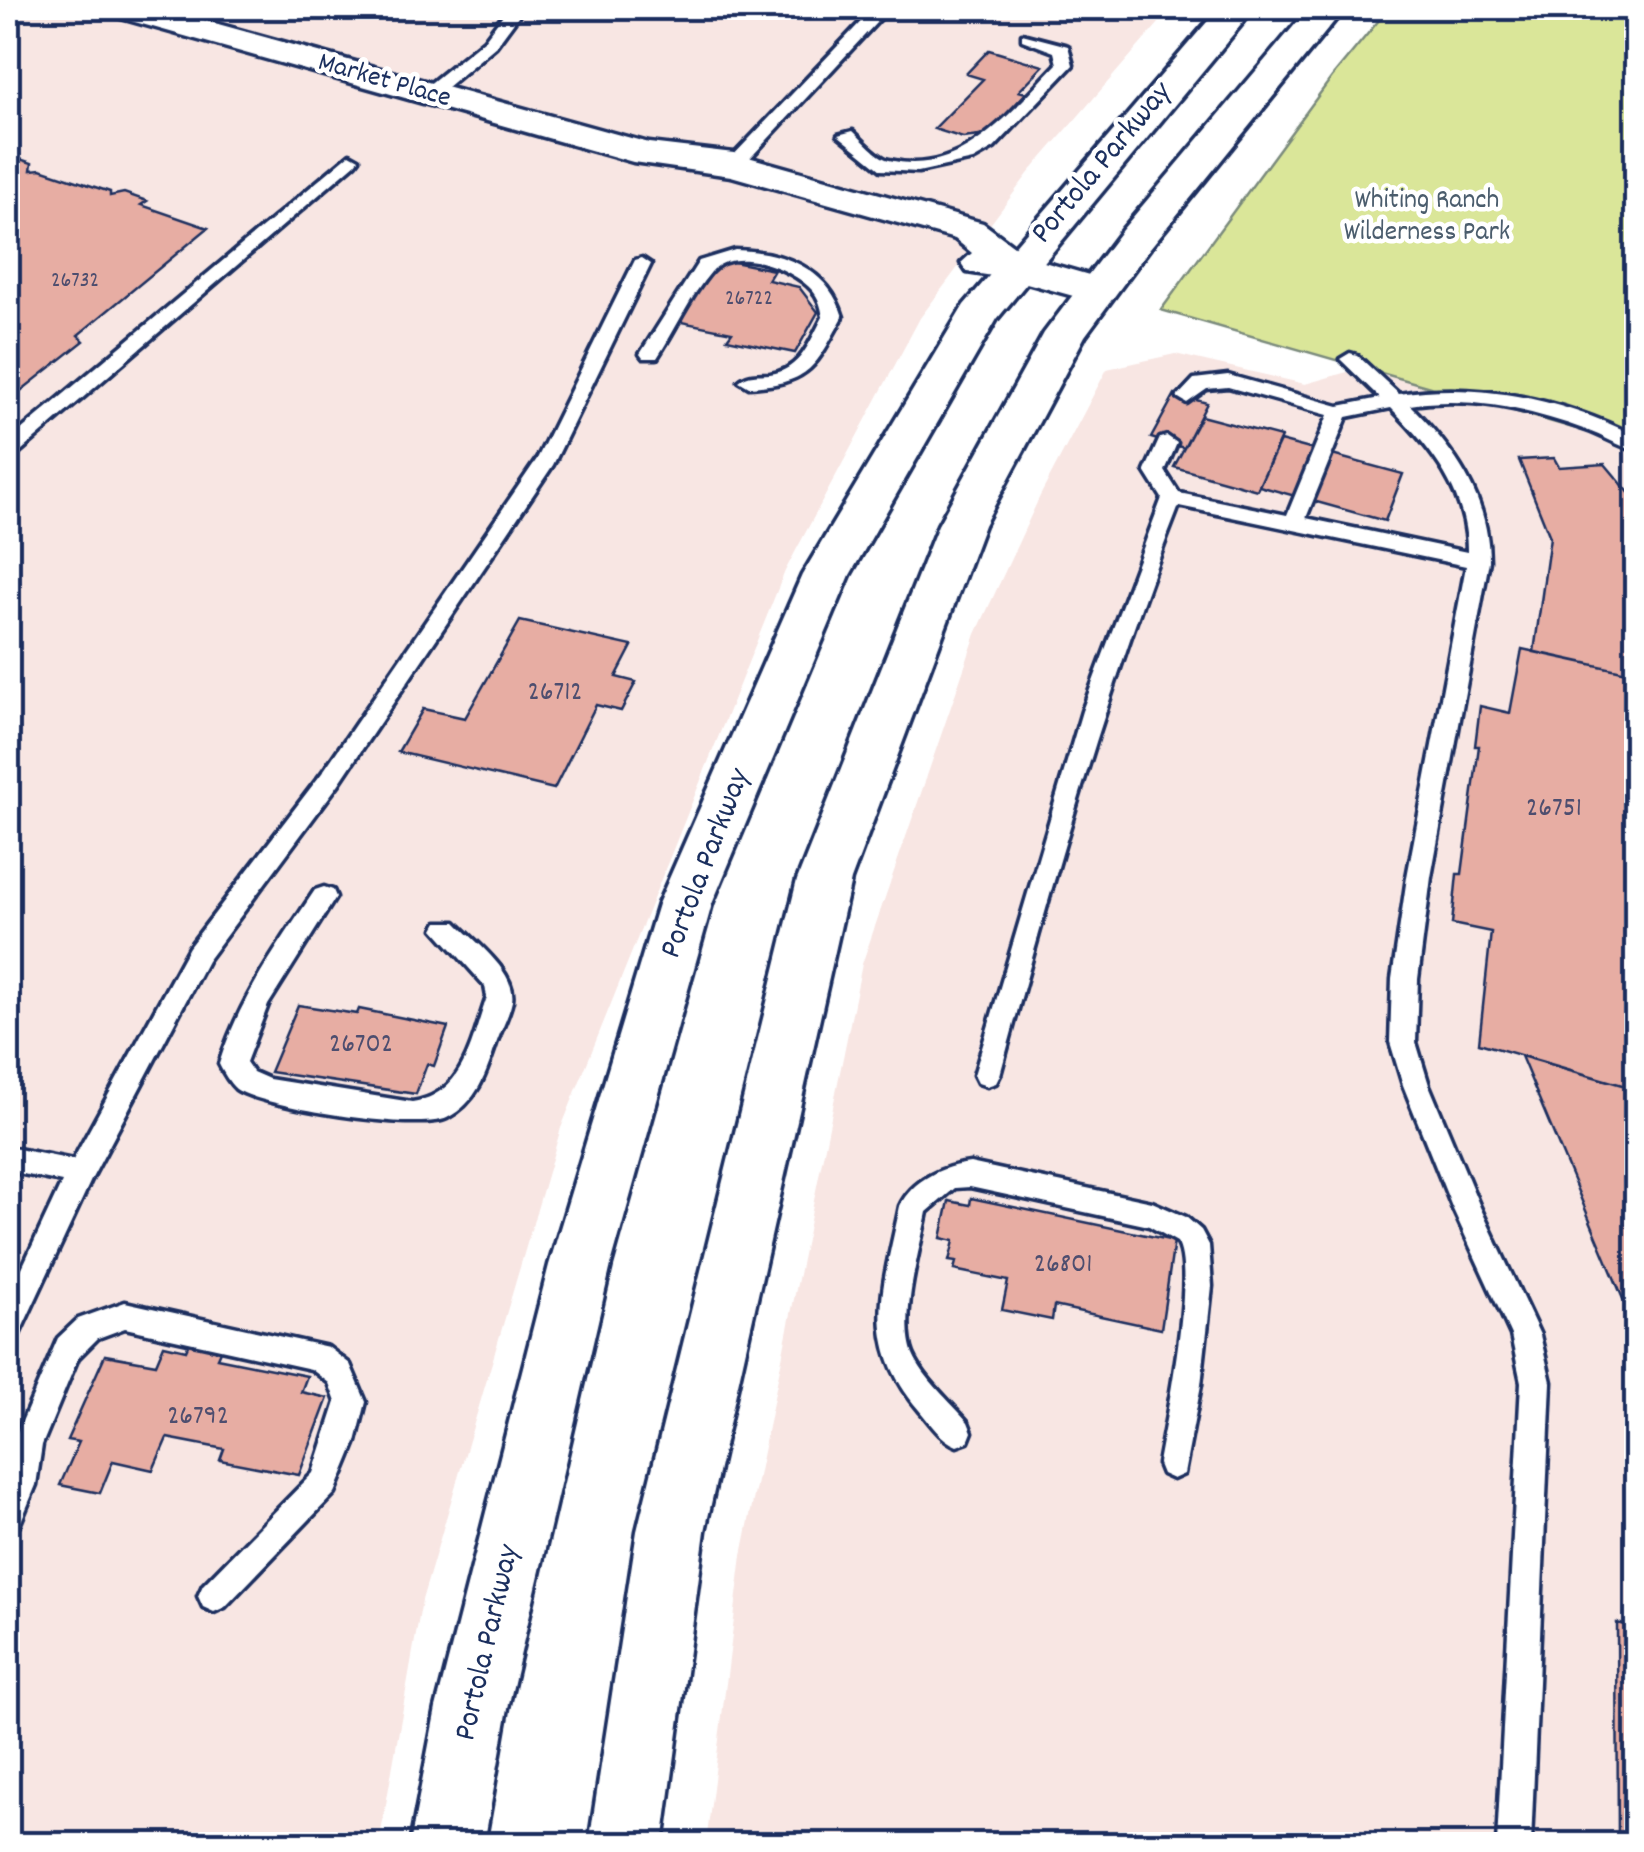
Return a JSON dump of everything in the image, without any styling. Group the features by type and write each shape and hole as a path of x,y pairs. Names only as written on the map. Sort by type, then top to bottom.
{"main road":[{"name":"Market Place","path":"122,8 647,154 734,164 968,231 1016,268"},
{"name":"Portola Parkway","path":"447,1844 472,1708 580,1265 685,904 826,575 979,314 1236,8"},
{"path":"626,1844 670,1530 824,880 961,525 1064,333 1327,8"},
{"name":"Market Place","path":"647,154 712,190 948,259 1016,268 1096,290"}],"lane":[{"path":"428,94 490,43 516,8"},
{"path":"734,164 882,8"},
{"path":"847,135 882,165 902,168 979,150 1065,65 1062,49 1028,37"},
{"path":"8,450 350,159"},
{"path":"650,354 706,266 718,258 746,256 780,263 824,292 833,317 800,374 783,380 749,381"},
{"path":"8,1328 80,1173 198,954 341,763 546,460 576,405 623,295 642,264"},
{"path":"1350,359 1396,402 1455,474 1476,522 1478,561 1419,877 1405,978 1403,1042 1416,1085 1466,1208 1525,1335 1536,1382 1514,1844"},
{"path":"1187,397 1201,383 1228,381 1339,412 1458,394 1493,398 1609,430 1636,444"},
{"path":"1294,522 1339,412"},
{"path":"1167,442 1155,471 1172,498 1478,561"},
{"path":"987,1074 1118,634 1172,498"},
{"path":"324,897 256,1003 238,1040 232,1064 244,1080 266,1090 412,1114 438,1110 461,1094 472,1076 500,997 497,982 448,930"},
{"path":"8,1158 80,1173"},
{"path":"957,1432 912,1377 897,1350 894,1329 914,1206 949,1177 970,1175 1152,1214 1176,1224 1193,1240 1199,1256 1197,1287 1173,1464"},
{"path":"8,1516 21,1485 26,1445 54,1379 68,1348 88,1328 125,1315 318,1357 340,1374 351,1402 341,1442 324,1483 214,1596"}],"shaded area":[{"path":"8,8 1172,8 1028,174 920,318 785,571 561,1128 422,1600 379,1844 8,1844"},
{"path":"1428,349 1636,407 1636,1844 706,1844 742,1555 862,964 976,634 1040,496 1107,369 1175,354 1305,384"}],"green space":[{"name":"Whiting Ranch Wilderness Park","path":"1389,8 1636,8 1636,446 1161,310 1332,77"}],"building":[{"path":"989,50 1043,66 1019,91 1026,93 987,135 963,138 934,129 983,79 966,74"},
{"path":"11,156 32,163 31,170 41,169 110,192 110,196 124,193 147,201 141,205 208,228 78,335 84,341 8,401 8,159"},
{"path":"724,260 774,270 768,280 799,287 818,312 795,353 727,339 732,332 676,321 711,266 719,267"},
{"path":"1175,394 1207,403 1184,448 1151,438"},
{"path":"1201,416 1281,437 1257,490 1174,467"},
{"path":"1280,441 1403,474 1385,521 1259,486"},
{"path":"1554,458 1559,467 1605,464 1636,501 1636,674 1534,652 1550,537 1519,460"},
{"path":"520,621 632,646 616,677 636,682 621,711 596,705 554,789 398,752 423,709 465,718"},
{"path":"1522,649 1636,674 1636,1089 1479,1043 1491,932 1452,924 1457,874 1462,874 1479,746 1475,746 1480,706 1510,713"},
{"path":"298,1005 357,1014 359,1009 448,1027 434,1066 427,1064 416,1094 270,1072"},
{"path":"1521,1056 1636,1089 1636,1341 1631,1318"},
{"path":"971,1198 1174,1241 1161,1329 1054,1306 1052,1320 1002,1310 1008,1281 954,1270 956,1262 949,1261 954,1241 941,1238 949,1201 970,1205"},
{"path":"192,1336 224,1342 217,1358 307,1376 301,1392 328,1398 299,1475 220,1460 224,1449 167,1438 153,1470 113,1461 100,1493 60,1485 79,1442 67,1440 105,1355 156,1364 164,1345 186,1350"},
{"path":"1617,1623 1636,1628 1636,1844 1618,1844"}]}
